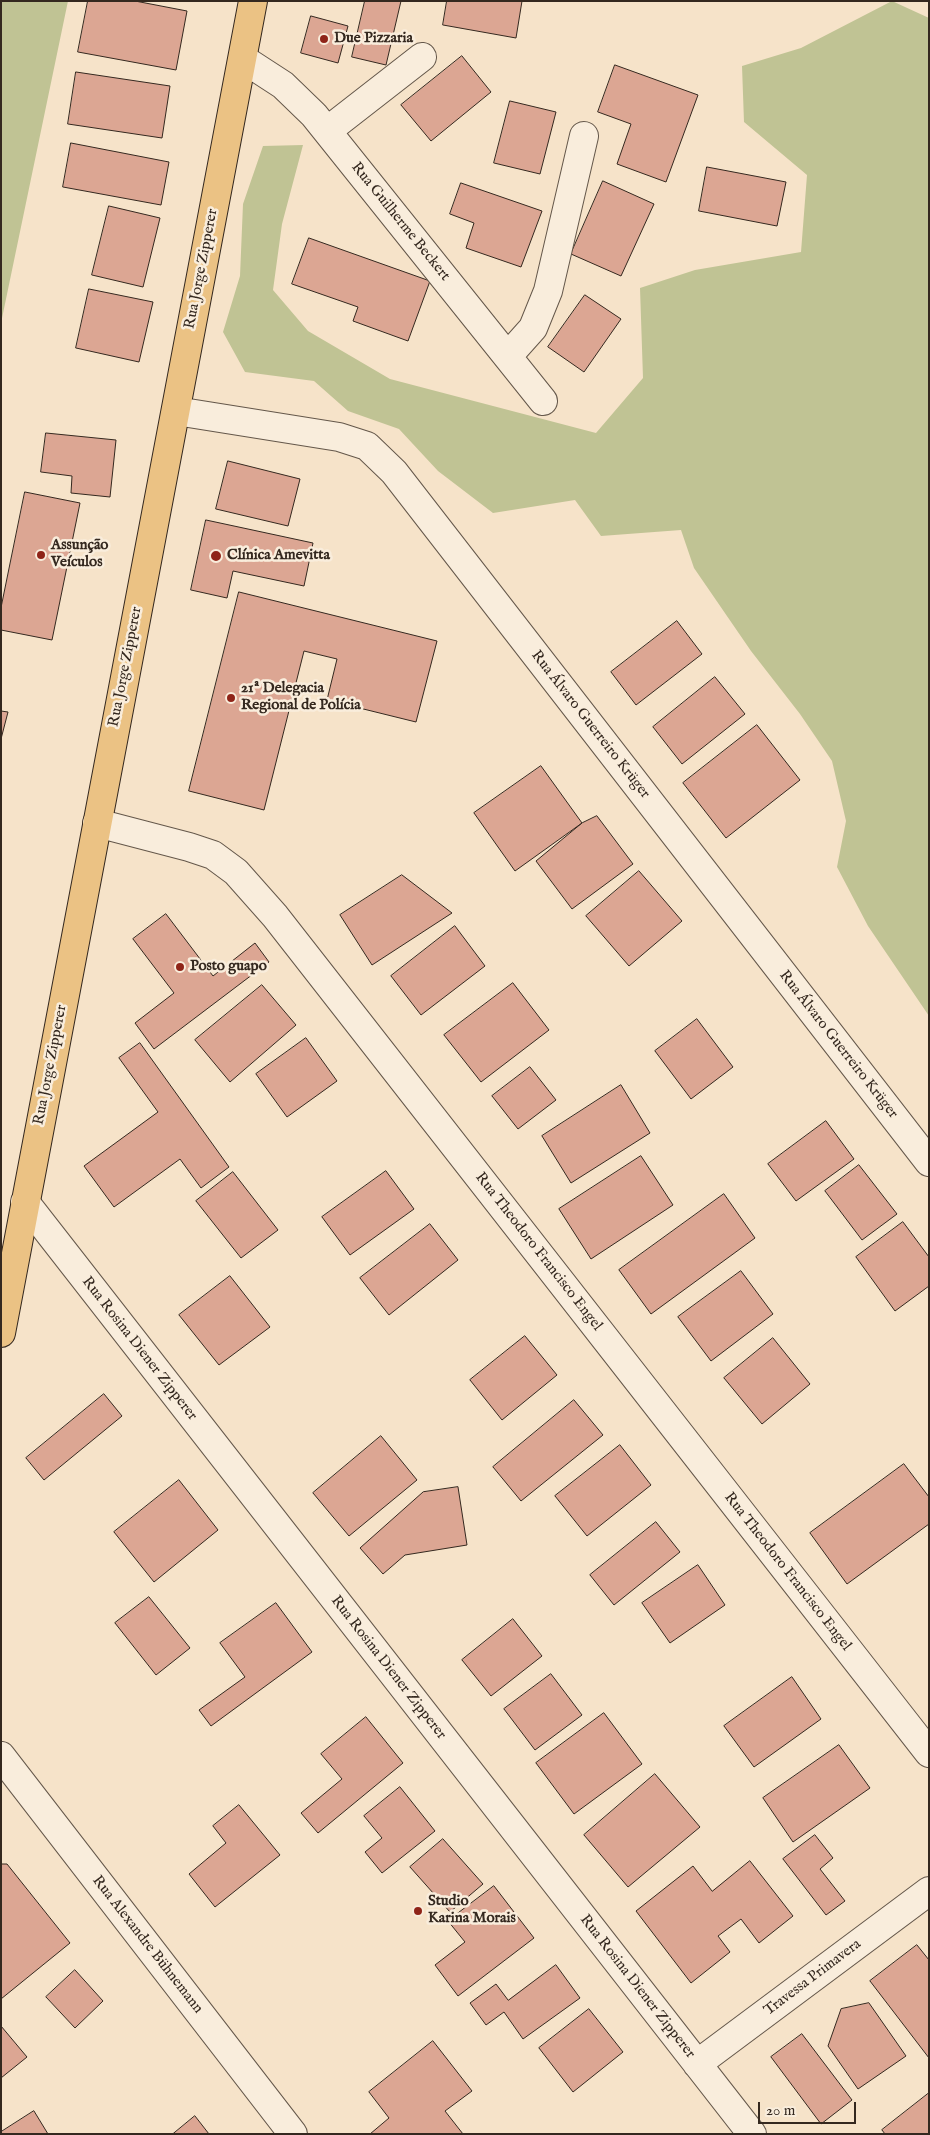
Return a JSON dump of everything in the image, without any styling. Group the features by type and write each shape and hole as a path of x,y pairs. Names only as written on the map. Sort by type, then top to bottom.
{"main road":[{"name":"Rua Jorge Zipperer","path":"1,1333 253,1"}],"street":[{"path":"327,131 422,57"},
{"name":"Rua Guilherme Beckert","path":"243,58 283,85 314,115 543,401"},
{"path":"508,356 533,328 544,304 584,136"},
{"name":"Rua Álvaro Guerreiro Krüger","path":"176,411 339,437 367,446 394,472 929,1162"},
{"name":"Rua Theodoro Francisco Engel","path":"96,823 213,855 236,872 275,916 929,1753"},
{"name":"Rua Rosina Diener Zipperer","path":"25,1202 752,2134"},
{"name":"Rua Alexandre Bühnemann","path":"1,1756 293,2134"},
{"name":"Travessa Primavera","path":"697,2064 929,1891"}],"green space":[{"path":"1,1 68,1 1,323"},
{"path":"892,1 929,18 929,1016 868,926 837,867 846,821 832,761 800,714 751,651 694,568 681,530 601,536 575,500 493,513 438,471 399,429 348,411 314,381 245,372 223,332 240,276 243,204 263,146 303,145 282,224 273,290 308,331 390,379 596,433 643,378 640,288 695,270 801,252 807,175 744,122 742,66 801,48"}],"building":[{"path":"88,1 135,1 187,11 176,70 78,52"},
{"path":"365,1 401,1 386,65 352,57"},
{"path":"447,1 522,1 516,38 443,25"},
{"name":"Due Pizzaria","path":"311,16 348,26 338,63 301,53"},
{"path":"462,56 491,92 431,141 401,105"},
{"path":"615,65 698,95 666,182 617,164 631,124 598,112"},
{"path":"76,72 170,86 162,138 68,124"},
{"path":"510,101 556,112 540,174 494,163"},
{"path":"71,143 169,162 161,205 63,187"},
{"path":"707,167 786,182 777,226 699,211"},
{"path":"603,181 654,204 621,276 571,254"},
{"path":"461,183 542,211 521,267 466,248 474,223 450,214"},
{"path":"109,206 160,218 143,287 92,275"},
{"path":"309,238 430,281 408,341 353,321 358,307 292,284"},
{"path":"89,289 153,302 139,362 76,348"},
{"path":"585,295 621,319 584,372 548,347"},
{"path":"46,433 116,440 110,497 71,493 72,476 41,472"},
{"path":"228,461 300,479 288,526 216,509"},
{"name":"Assunção Veículos","path":"25,492 80,503 52,640 1,630 1,608"},
{"path":"206,520 313,543 304,586 233,571 227,598 191,590"},
{"path":"239,592 437,641 416,722 327,700 337,659 304,651 264,810 189,791"},
{"path":"677,621 702,654 636,705 611,672"},
{"path":"715,677 745,714 682,764 653,727"},
{"path":"1,711 8,712 1,739"},
{"path":"757,725 800,780 726,838 683,783"},
{"path":"541,766 582,823 515,871 474,813"},
{"path":"597,816 633,864 572,909 536,861 582,823"},
{"path":"639,871 682,921 629,966 586,916"},
{"path":"402,875 452,913 372,965 340,915"},
{"path":"166,914 213,976 255,943 269,962 154,1049 135,1023 174,993 133,939"},
{"path":"455,926 485,966 421,1015 391,976"},
{"path":"513,983 549,1030 481,1082 444,1035"},
{"path":"262,985 296,1025 230,1082 195,1040"},
{"path":"697,1019 733,1067 691,1099 655,1051"},
{"path":"306,1038 337,1081 287,1117 256,1074"},
{"path":"140,1043 229,1167 201,1188 180,1159 114,1207 84,1166 158,1112 119,1058"},
{"path":"530,1067 556,1100 518,1129 492,1096"},
{"path":"621,1085 650,1133 571,1183 542,1136"},
{"path":"826,1121 854,1159 796,1201 768,1164"},
{"path":"641,1156 673,1205 591,1259 559,1209"},
{"path":"859,1165 897,1214 862,1240 825,1191"},
{"path":"386,1171 414,1209 350,1255 322,1217"},
{"path":"233,1172 278,1230 241,1258 196,1201"},
{"path":"724,1194 755,1238 651,1314 619,1270"},
{"path":"903,1222 929,1257 929,1286 895,1311 856,1257"},
{"path":"430,1224 458,1260 389,1315 360,1278"},
{"path":"741,1271 773,1314 711,1361 678,1317"},
{"path":"230,1276 270,1327 219,1365 179,1315"},
{"path":"525,1336 557,1375 502,1420 470,1380"},
{"path":"773,1338 810,1384 762,1424 724,1378"},
{"path":"104,1394 122,1416 44,1480 26,1458"},
{"path":"574,1400 603,1435 521,1501 493,1467"},
{"path":"381,1436 417,1480 349,1536 313,1493"},
{"path":"620,1445 651,1485 587,1536 555,1496"},
{"path":"904,1464 929,1497 929,1524 847,1584 810,1533"},
{"path":"179,1480 218,1530 154,1582 114,1532"},
{"path":"458,1487 467,1545 405,1555 383,1574 360,1548 423,1492"},
{"path":"656,1522 680,1552 614,1605 590,1575"},
{"path":"698,1565 725,1605 670,1643 642,1603"},
{"path":"149,1597 190,1648 156,1675 115,1623"},
{"path":"276,1603 312,1652 211,1726 199,1710 245,1677 220,1643"},
{"path":"513,1619 542,1656 491,1696 462,1660"},
{"path":"551,1674 582,1715 535,1750 504,1709"},
{"path":"792,1677 821,1719 754,1767 724,1726"},
{"path":"604,1713 642,1764 574,1814 536,1763"},
{"path":"366,1717 403,1763 318,1833 301,1813 342,1779 321,1754"},
{"path":"839,1745 870,1788 793,1842 763,1798"},
{"path":"655,1774 700,1827 628,1887 584,1835"},
{"path":"400,1787 435,1831 382,1873 365,1852 382,1838 364,1816"},
{"path":"239,1805 280,1855 215,1907 189,1874 226,1843 213,1826"},
{"path":"815,1835 833,1858 820,1869 845,1901 826,1915 783,1859"},
{"path":"443,1839 483,1884 450,1912 410,1867"},
{"path":"750,1861 793,1916 759,1943 741,1919 718,1936 730,1952 691,1983 636,1911 693,1866 712,1891"},
{"path":"1,1864 7,1864 70,1943 1,1999"},
{"path":"494,1886 534,1938 458,1996 435,1965 465,1942 448,1921"},
{"path":"917,1945 929,1960 929,2058 870,1981"},
{"path":"556,1965 580,1998 523,2039 504,2012 486,2025 470,2003 496,1984 508,2000"},
{"path":"75,1970 103,2001 75,2028 46,1997"},
{"path":"869,2003 906,2056 858,2089 828,2046 841,2009"},
{"path":"589,2009 623,2052 573,2092 539,2048"},
{"path":"1,2026 27,2057 1,2078"},
{"path":"802,2034 852,2100 821,2124 771,2057"},
{"path":"433,2041 472,2091 445,2111 463,2134 370,2134 389,2118 369,2092"},
{"path":"929,2093 929,2134 885,2134 882,2130"},
{"path":"34,2111 48,2134 1,2134 1,2132"},
{"path":"195,2116 209,2134 173,2134"}],"place":[{"name":"Due Pizzaria","path":"324,39"},
{"name":"Assunção Veículos","path":"41,555"},
{"name":"Clínica Amevitta","path":"216,556"},
{"name":"21ª Delegacia Regional de Polícia","path":"231,698"},
{"name":"Posto guapo","path":"180,967"},
{"name":"Studio Karina Morais","path":"418,1911"}]}
